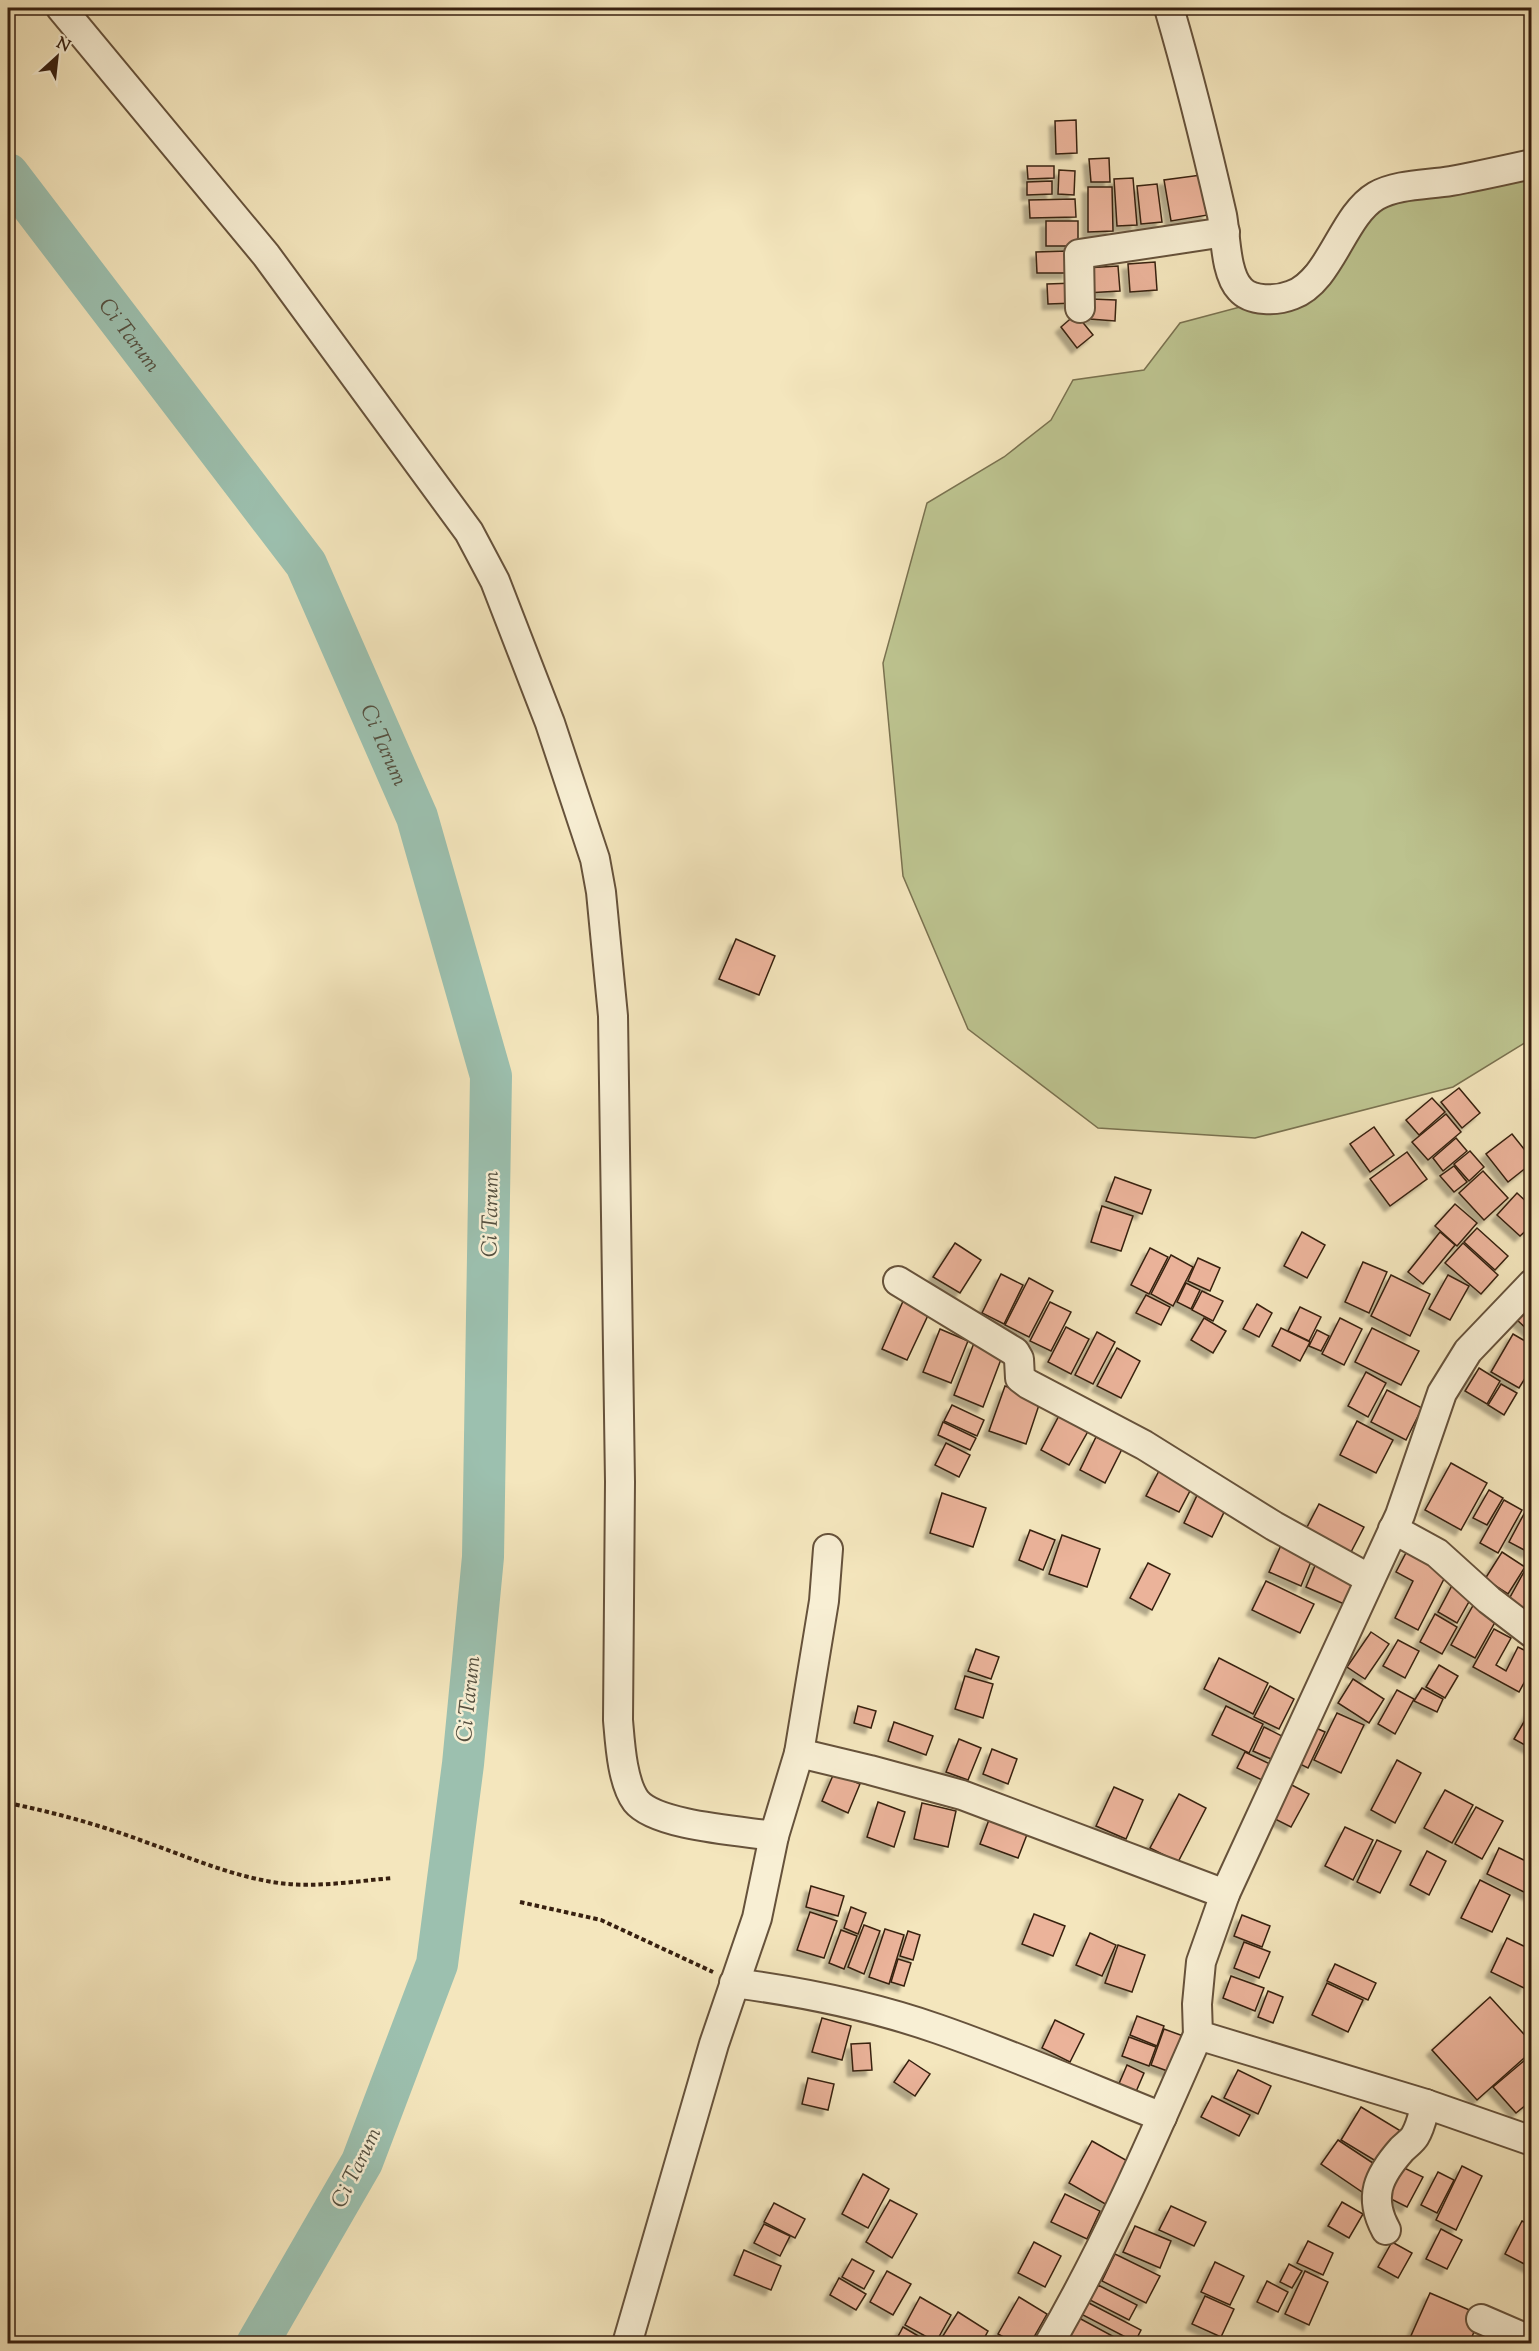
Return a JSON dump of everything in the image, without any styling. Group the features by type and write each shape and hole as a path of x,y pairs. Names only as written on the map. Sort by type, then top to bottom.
{"street":[{"path":"61,8 266,255 469,532 495,581 550,723 595,859 601,892 613,1016 620,1482 618,1720 621,1751 629,1787 636,1800 646,1810 664,1817 698,1825 774,1836"},
{"path":"1169,8 1185,62 1225,232 1230,268 1240,290 1258,299 1291,296 1304,288 1323,268 1363,207 1376,196 1396,189 1452,181 1532,164"},
{"path":"1080,308 1079,254 1225,232"},
{"path":"898,1281 1015,1352 1019,1359 1020,1378 1028,1384 1144,1445 1274,1526 1370,1579"},
{"path":"1049,2343 1098,2256 1198,2035 1197,2004 1201,1962 1226,1894 1319,1686 1393,1529 1442,1393 1468,1351 1532,1284"},
{"path":"1393,1529 1437,1553 1489,1600 1532,1633"},
{"path":"627,2343 697,2101 757,1918 774,1836 799,1753 824,1601 828,1549"},
{"path":"799,1753 962,1796 1226,1894"},
{"path":"734,1983 796,1991 937,2029 1162,2116"},
{"path":"1198,2035 1426,2104 1532,2141"},
{"path":"1386,2230 1377,2214 1375,2196 1386,2170 1415,2136 1426,2104"},
{"path":"1481,2319 1532,2341"}],"path":[{"path":"8,1803 38,1809 137,1839 219,1870 280,1883 327,1883 393,1878"},
{"path":"520,1902 601,1920 690,1959 734,1983"}],"green space":[{"path":"1531,168 1531,1039 1453,1087 1255,1138 1098,1128 968,1029 903,876 883,663 927,503 1004,457 1051,420 1073,380 1144,370 1180,323 1274,298 1376,196"}],"building":[{"path":"1076,120 1077,153 1056,154 1055,121"},
{"path":"1109,158 1110,182 1091,182 1089,159"},
{"path":"1027,166 1054,166 1054,178 1028,179"},
{"path":"1059,170 1075,171 1074,195 1058,194"},
{"path":"1201,175 1208,215 1171,221 1164,180"},
{"path":"1133,178 1137,225 1117,226 1114,179"},
{"path":"1052,181 1052,194 1027,195 1027,182"},
{"path":"1157,184 1162,222 1141,224 1137,186"},
{"path":"1088,187 1112,187 1113,231 1088,232"},
{"path":"1075,199 1076,217 1030,218 1029,200"},
{"path":"1046,221 1078,221 1078,246 1046,246"},
{"path":"1068,251 1068,273 1037,273 1036,252"},
{"path":"1155,262 1157,290 1130,292 1128,264"},
{"path":"1118,266 1120,291 1086,293 1085,268"},
{"path":"1075,283 1075,303 1048,304 1047,284"},
{"path":"1091,299 1116,300 1115,321 1090,319"},
{"path":"1076,314 1093,335 1077,348 1061,327"},
{"path":"736,939 775,956 759,995 719,979"},
{"path":"1459,1088 1480,1113 1462,1128 1441,1102"},
{"path":"1432,1098 1445,1112 1419,1135 1406,1120"},
{"path":"1446,1114 1461,1132 1428,1160 1412,1142"},
{"path":"1374,1127 1394,1155 1370,1172 1350,1144"},
{"path":"1512,1134 1532,1159 1532,1163 1508,1182 1486,1154"},
{"path":"1456,1138 1467,1151 1443,1171 1433,1158"},
{"path":"1470,1151 1484,1167 1469,1181 1454,1164"},
{"path":"1407,1152 1427,1179 1390,1206 1370,1179"},
{"path":"1454,1166 1467,1182 1454,1192 1440,1176"},
{"path":"1483,1171 1508,1198 1484,1220 1459,1193"},
{"path":"1115,1177 1151,1190 1142,1214 1106,1201"},
{"path":"1517,1193 1532,1207 1532,1225 1520,1236 1497,1215"},
{"path":"1455,1204 1477,1223 1457,1246 1435,1226"},
{"path":"1102,1206 1133,1216 1121,1251 1091,1242"},
{"path":"1477,1228 1508,1256 1495,1270 1464,1242"},
{"path":"1302,1232 1325,1245 1307,1278 1284,1266"},
{"path":"1440,1232 1455,1245 1423,1284 1408,1272"},
{"path":"955,1243 981,1260 960,1293 933,1277"},
{"path":"1463,1243 1498,1275 1481,1294 1445,1263"},
{"path":"1150,1248 1168,1257 1149,1294 1131,1285"},
{"path":"1171,1255 1193,1267 1173,1306 1151,1294"},
{"path":"1198,1258 1220,1268 1210,1291 1188,1281"},
{"path":"1363,1262 1387,1272 1369,1313 1345,1302"},
{"path":"1001,1274 1023,1285 1004,1324 982,1313"},
{"path":"1391,1275 1430,1294 1410,1336 1371,1316"},
{"path":"1448,1275 1469,1286 1450,1320 1429,1309"},
{"path":"1029,1278 1053,1291 1029,1337 1005,1325"},
{"path":"1186,1283 1200,1290 1191,1309 1177,1302"},
{"path":"1202,1291 1223,1301 1213,1321 1192,1310"},
{"path":"1146,1295 1170,1307 1161,1325 1136,1313"},
{"path":"904,1299 930,1311 907,1360 882,1349"},
{"path":"1532,1300 1532,1334 1515,1318"},
{"path":"1050,1302 1071,1312 1051,1351 1030,1341"},
{"path":"1257,1304 1272,1313 1259,1337 1243,1329"},
{"path":"1300,1307 1321,1317 1309,1341 1288,1331"},
{"path":"1204,1318 1226,1331 1213,1353 1191,1340"},
{"path":"1340,1318 1362,1329 1344,1365 1322,1354"},
{"path":"1066,1327 1089,1339 1071,1374 1048,1362"},
{"path":"1281,1328 1310,1342 1300,1361 1272,1346"},
{"path":"1372,1328 1419,1351 1401,1385 1355,1362"},
{"path":"940,1329 968,1341 951,1383 923,1372"},
{"path":"1317,1330 1329,1336 1321,1351 1309,1346"},
{"path":"1097,1332 1115,1342 1093,1384 1075,1375"},
{"path":"1513,1334 1532,1345 1532,1367 1519,1388 1491,1372"},
{"path":"974,1343 1003,1354 983,1407 954,1395"},
{"path":"1117,1348 1140,1361 1121,1398 1097,1386"},
{"path":"1479,1368 1500,1381 1487,1404 1465,1391"},
{"path":"1366,1372 1386,1383 1368,1417 1348,1406"},
{"path":"1501,1384 1517,1393 1504,1415 1488,1405"},
{"path":"1005,1386 1041,1399 1026,1444 989,1431"},
{"path":"1387,1390 1422,1408 1406,1440 1371,1422"},
{"path":"952,1405 984,1420 977,1436 944,1421"},
{"path":"1062,1410 1091,1426 1069,1465 1041,1450"},
{"path":"1357,1421 1393,1440 1376,1473 1340,1455"},
{"path":"943,1422 976,1438 970,1450 938,1435"},
{"path":"1096,1437 1122,1449 1105,1483 1080,1470"},
{"path":"946,1443 970,1455 959,1477 935,1465"},
{"path":"1451,1463 1487,1483 1461,1530 1425,1510"},
{"path":"1160,1469 1193,1485 1179,1512 1146,1496"},
{"path":"1201,1487 1230,1500 1212,1537 1184,1523"},
{"path":"1489,1490 1503,1498 1487,1525 1473,1518"},
{"path":"942,1493 986,1508 973,1547 930,1533"},
{"path":"1504,1500 1522,1510 1498,1553 1480,1543"},
{"path":"1319,1504 1364,1527 1350,1554 1305,1531"},
{"path":"1525,1512 1532,1516 1532,1545 1528,1552 1509,1542"},
{"path":"1030,1530 1055,1540 1043,1570 1019,1560"},
{"path":"1062,1535 1100,1549 1087,1587 1049,1574"},
{"path":"1282,1543 1313,1557 1301,1586 1269,1572"},
{"path":"1408,1549 1449,1569 1418,1630 1395,1618 1413,1581 1396,1572"},
{"path":"1502,1552 1525,1567 1508,1594 1485,1579"},
{"path":"1317,1561 1355,1578 1344,1604 1306,1587"},
{"path":"1148,1563 1170,1574 1152,1610 1130,1598"},
{"path":"1525,1570 1532,1573 1532,1614 1508,1601"},
{"path":"1455,1580 1475,1591 1457,1623 1438,1612"},
{"path":"1266,1581 1314,1604 1300,1633 1252,1610"},
{"path":"1475,1602 1499,1615 1475,1658 1451,1645"},
{"path":"1435,1614 1457,1627 1442,1654 1420,1642"},
{"path":"1494,1629 1511,1638 1496,1665 1506,1671 1518,1647 1532,1654 1532,1668 1519,1692 1473,1667"},
{"path":"1371,1632 1389,1644 1365,1679 1347,1667"},
{"path":"1398,1640 1419,1651 1405,1678 1383,1666"},
{"path":"976,1649 999,1657 991,1679 968,1671"},
{"path":"1219,1658 1268,1683 1253,1714 1204,1689"},
{"path":"1439,1665 1458,1676 1445,1698 1426,1687"},
{"path":"965,1676 993,1684 983,1718 955,1709"},
{"path":"1353,1679 1384,1699 1369,1723 1338,1703"},
{"path":"1270,1686 1294,1699 1279,1729 1254,1717"},
{"path":"1422,1688 1443,1699 1437,1712 1414,1701"},
{"path":"1397,1690 1414,1699 1395,1734 1378,1724"},
{"path":"858,1706 876,1711 871,1728 854,1723"},
{"path":"1226,1706 1263,1724 1249,1753 1212,1735"},
{"path":"1532,1708 1532,1749 1514,1739"},
{"path":"1337,1713 1364,1725 1341,1773 1314,1760"},
{"path":"894,1722 933,1736 926,1755 888,1741"},
{"path":"1309,1725 1325,1732 1308,1768 1292,1760"},
{"path":"1264,1727 1282,1736 1271,1759 1253,1751"},
{"path":"959,1739 981,1748 968,1780 946,1772"},
{"path":"992,1749 1017,1759 1008,1784 983,1774"},
{"path":"1245,1752 1270,1764 1262,1780 1237,1768"},
{"path":"1397,1760 1421,1773 1395,1823 1371,1810"},
{"path":"834,1773 860,1784 848,1813 822,1801"},
{"path":"1288,1783 1309,1794 1291,1827 1271,1817"},
{"path":"1114,1787 1143,1800 1126,1839 1096,1826"},
{"path":"1445,1790 1473,1805 1452,1843 1424,1828"},
{"path":"1179,1794 1206,1808 1178,1862 1150,1848"},
{"path":"878,1802 905,1812 894,1847 867,1837"},
{"path":"922,1803 956,1811 948,1847 914,1839"},
{"path":"1476,1807 1503,1821 1482,1859 1455,1844"},
{"path":"990,1817 1028,1832 1018,1858 980,1844"},
{"path":"1345,1827 1373,1840 1353,1880 1325,1866"},
{"path":"1377,1840 1401,1851 1380,1893 1357,1882"},
{"path":"1499,1848 1532,1864 1530,1895 1487,1874"},
{"path":"1427,1851 1446,1861 1429,1895 1410,1885"},
{"path":"1480,1880 1510,1895 1492,1932 1461,1918"},
{"path":"811,1886 844,1896 838,1916 806,1907"},
{"path":"851,1907 866,1913 858,1934 844,1928"},
{"path":"810,1912 837,1921 824,1958 797,1950"},
{"path":"1034,1914 1065,1926 1053,1956 1022,1944"},
{"path":"1242,1915 1270,1926 1262,1947 1234,1936"},
{"path":"864,1925 880,1931 864,1974 848,1967"},
{"path":"885,1929 904,1935 889,1984 869,1977"},
{"path":"841,1930 857,1936 844,1969 829,1963"},
{"path":"908,1931 920,1935 913,1960 900,1956"},
{"path":"1090,1933 1116,1945 1102,1976 1076,1965"},
{"path":"1507,1938 1532,1950 1532,1972 1524,1988 1491,1972"},
{"path":"1244,1942 1270,1952 1259,1978 1234,1968"},
{"path":"1118,1945 1145,1955 1132,1992 1105,1983"},
{"path":"898,1959 911,1963 904,1986 891,1982"},
{"path":"1335,1964 1376,1983 1368,2000 1327,1981"},
{"path":"1231,1976 1264,1988 1255,2011 1223,1998"},
{"path":"1327,1983 1363,2000 1348,2032 1312,2015"},
{"path":"1268,1991 1283,1997 1273,2023 1258,2017"},
{"path":"1490,1997 1532,2043 1532,2051 1477,2100 1432,2050"},
{"path":"1137,2016 1164,2026 1157,2046 1130,2035"},
{"path":"822,2018 851,2026 842,2060 812,2052"},
{"path":"1055,2020 1084,2034 1070,2062 1042,2048"},
{"path":"1164,2029 1186,2037 1173,2073 1151,2065"},
{"path":"1129,2037 1156,2047 1149,2066 1122,2056"},
{"path":"870,2043 872,2070 853,2071 851,2044"},
{"path":"1532,2054 1532,2100 1516,2113 1493,2087"},
{"path":"909,2060 930,2074 915,2096 894,2082"},
{"path":"1127,2065 1144,2073 1135,2094 1118,2086"},
{"path":"1238,2070 1271,2086 1258,2114 1224,2098"},
{"path":"808,2078 834,2084 828,2110 802,2104"},
{"path":"1212,2096 1250,2115 1239,2136 1201,2117"},
{"path":"1361,2107 1404,2133 1384,2166 1341,2140"},
{"path":"1338,2140 1385,2171 1368,2196 1321,2164"},
{"path":"1092,2141 1131,2163 1107,2205 1069,2183"},
{"path":"1396,2164 1423,2177 1407,2207 1381,2194"},
{"path":"1462,2166 1482,2176 1456,2230 1436,2220"},
{"path":"1438,2172 1454,2180 1437,2213 1421,2205"},
{"path":"863,2174 889,2189 868,2228 842,2214"},
{"path":"1065,2194 1100,2211 1087,2239 1051,2222"},
{"path":"890,2200 917,2214 892,2258 866,2242"},
{"path":"1342,2202 1363,2214 1349,2238 1328,2226"},
{"path":"774,2203 805,2219 795,2238 764,2222"},
{"path":"1171,2206 1206,2222 1194,2246 1159,2230"},
{"path":"1522,2221 1532,2226 1532,2268 1505,2254"},
{"path":"764,2224 790,2236 780,2256 754,2243"},
{"path":"1135,2226 1171,2241 1160,2268 1123,2252"},
{"path":"1441,2229 1462,2240 1447,2269 1426,2259"},
{"path":"1308,2241 1333,2253 1323,2275 1297,2263"},
{"path":"1034,2242 1061,2256 1045,2287 1018,2273"},
{"path":"1392,2242 1412,2253 1398,2278 1378,2267"},
{"path":"744,2250 781,2266 771,2290 734,2275"},
{"path":"1115,2254 1160,2276 1146,2303 1102,2281"},
{"path":"852,2259 874,2271 864,2289 842,2277"},
{"path":"1215,2262 1244,2276 1230,2305 1201,2292"},
{"path":"1289,2264 1302,2271 1292,2288 1280,2282"},
{"path":"887,2271 911,2284 893,2315 870,2302"},
{"path":"1305,2271 1328,2282 1309,2325 1285,2314"},
{"path":"839,2278 866,2294 856,2310 830,2295"},
{"path":"1267,2281 1288,2292 1278,2312 1257,2302"},
{"path":"1098,2285 1137,2305 1129,2320 1090,2300"},
{"path":"1430,2293 1481,2315 1469,2344 1422,2344 1410,2338"},
{"path":"1205,2296 1234,2309 1221,2337 1192,2324"},
{"path":"920,2297 951,2315 936,2342 905,2325"},
{"path":"1019,2297 1047,2314 1030,2344 1016,2344 998,2334"},
{"path":"1087,2302 1141,2330 1135,2342 1081,2314"},
{"path":"958,2312 988,2331 981,2344 939,2342"},
{"path":"1079,2318 1118,2339 1115,2344 1074,2344 1067,2340"},
{"path":"903,2327 932,2344 894,2344"},
{"path":"991,2337 1003,2344 988,2344"}],"waterway":[{"name":"Ci Tarum","path":"8,174 306,564 417,817 491,1076 483,1557 463,1764 437,1964 362,2162 257,2344"}]}
